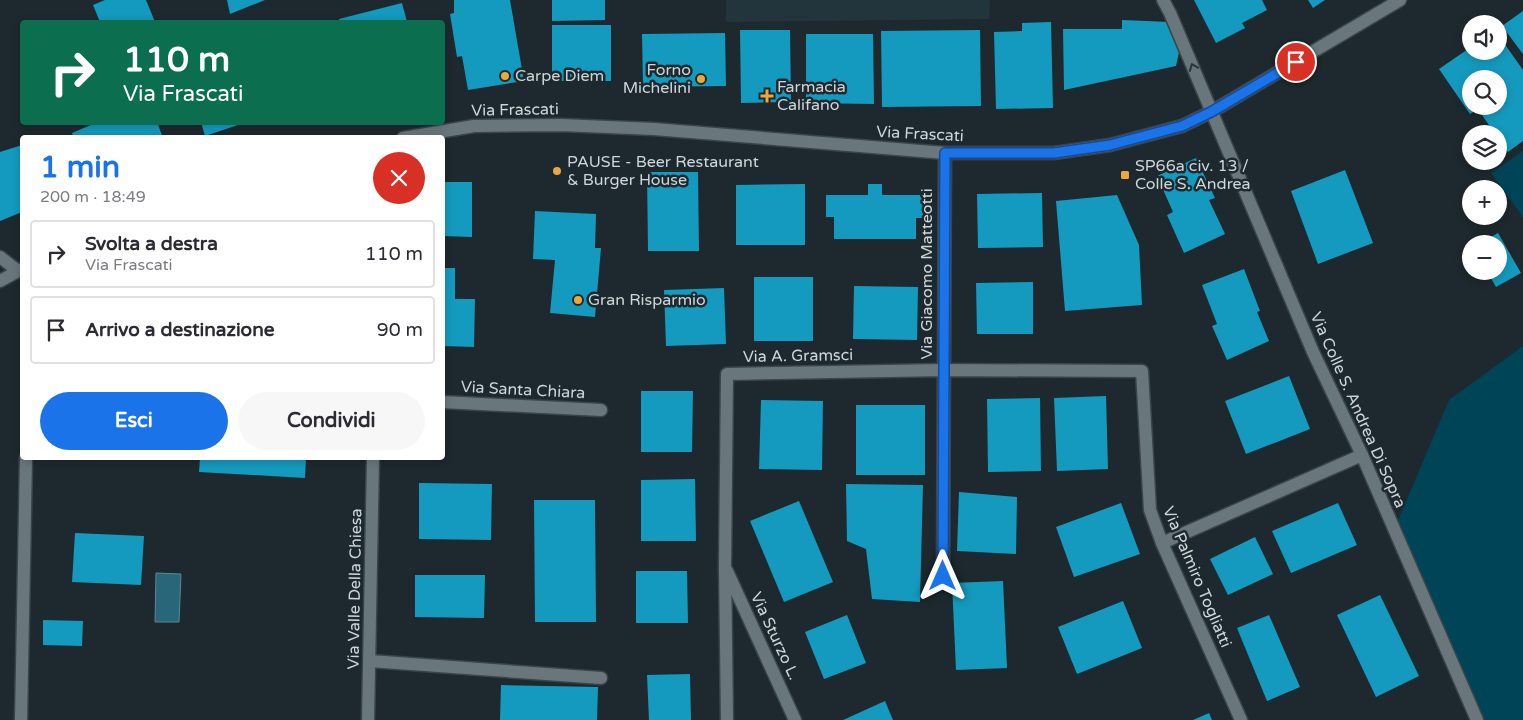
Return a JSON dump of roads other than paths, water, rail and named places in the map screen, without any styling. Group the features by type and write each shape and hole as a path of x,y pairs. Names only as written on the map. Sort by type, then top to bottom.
{"street":[{"name":"Via Colle S. Andrea Di Sopra","path":"1163,0 1313,352 1362,455 1477,720"},
{"name":"Via Frascati","path":"421,135 474,126 561,125 654,129 777,141 945,153 1054,153 1110,145 1182,126 1211,112 1400,0"},
{"name":"Via Giacomo Matteotti","path":"943,576 945,153"},
{"path":"0,257 20,272"},
{"path":"0,281 20,273"},
{"name":"Via Palmiro Togliatti","path":"943,370 1142,372 1150,510 1162,543 1241,720"},
{"name":"Via A. Gramsci","path":"725,566 727,374 943,370"},
{"name":"Via Santa Chiara","path":"445,402 601,410"},
{"path":"1162,543 1362,455"},
{"path":"21,720 26,460"},
{"name":"Via Valle Della Chiesa","path":"368,720 372,460"},
{"path":"725,566 727,720"},
{"name":"Via Sturzo L.","path":"725,566 796,720"},
{"path":"370,661 601,678"}],"place":[{"name":"Carpe Diem","path":"505,76"},
{"name":"Forno Michelini","path":"701,79"},
{"name":"Farmacia Califano","path":"767,96"},
{"name":"PAUSE - Beer Restaurant & Burger House","path":"557,171"},
{"name":"SP66a civ. 13 / Colle S. Andrea","path":"1125,175"},
{"name":"Gran Risparmio","path":"578,300"}]}
